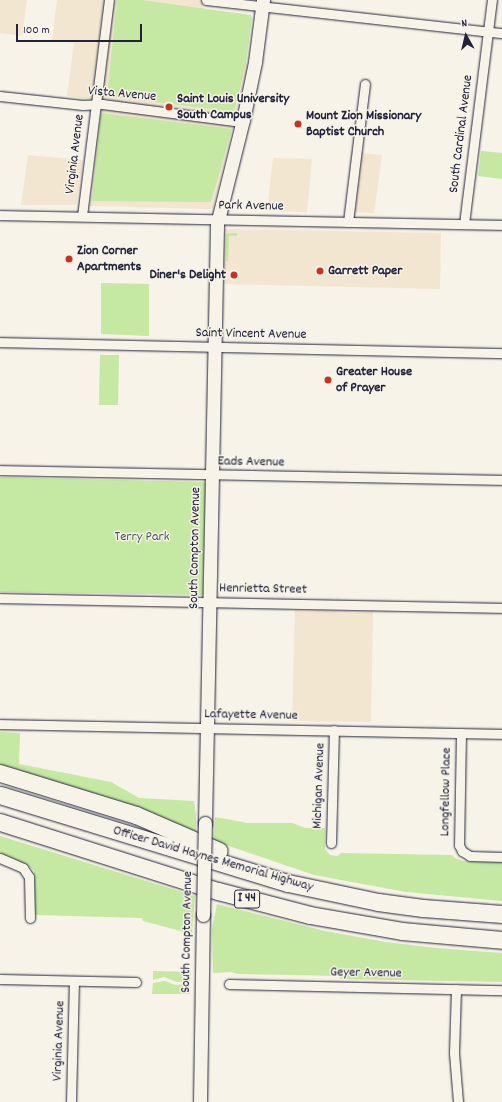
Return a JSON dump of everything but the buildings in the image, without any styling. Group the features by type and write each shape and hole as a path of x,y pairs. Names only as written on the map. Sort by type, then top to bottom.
{"highway":[{"path":"0,773 154,822 244,864 268,878"},
{"name":"Officer David Haynes Memorial Highway","path":"0,795 268,878 378,902 423,908 502,914"},
{"name":"Officer David Haynes Memorial Highway","path":"0,822 218,891 310,915 402,931 502,940"}],"main road":[{"name":"South Compton Avenue","path":"200,1102 218,219 242,122 254,62 263,3"}],"street":[{"name":"Virginia Avenue","path":"82,216 109,0"},
{"path":"206,0 263,3 502,33"},
{"name":"South Cardinal Avenue","path":"464,224 492,0"},
{"path":"348,222 365,84"},
{"name":"Vista Avenue","path":"0,96 96,105 102,104 242,122"},
{"name":"Park Avenue","path":"0,215 502,225"},
{"name":"Saint Vincent Avenue","path":"0,342 502,353"},
{"name":"Eads Avenue","path":"0,470 502,480"},
{"name":"Henrietta Street","path":"0,598 502,608"},
{"name":"Lafayette Avenue","path":"0,724 502,734"},
{"name":"Michigan Avenue","path":"331,843 334,730"},
{"name":"Longfellow Place","path":"461,733 459,845 462,851 470,856 502,857"},
{"path":"0,858 23,868 29,877 30,918"},
{"path":"0,979 136,982"},
{"name":"Virginia Avenue","path":"71,1102 74,981"},
{"name":"Geyer Avenue","path":"229,984 502,990"},
{"path":"456,989 454,1053 458,1102"}],"shaded area":[{"path":"0,0 27,0 22,36 0,33"},
{"name":"Saint Louis University South Campus","path":"57,0 203,0 195,57 248,64 213,208 89,206 101,101 67,96 74,43 52,40"},
{"path":"361,153 382,155 374,213 354,212"},
{"path":"28,155 83,160 76,205 21,205"},
{"path":"273,158 312,159 307,212 267,211"},
{"path":"226,229 441,233 440,289 222,284 223,232"},
{"path":"295,610 373,612 371,722 292,721"}],"green space":[{"path":"117,0 141,0 251,15 252,18 246,63 234,112 107,96"},
{"path":"101,113 232,129 211,202 92,201"},
{"path":"481,151 502,153 502,179 478,176"},
{"path":"228,233 237,233 237,236 229,236 228,261 226,261 226,235"},
{"path":"101,283 149,284 149,336 101,334"},
{"path":"100,355 119,355 118,405 99,405"},
{"name":"Terry Park","path":"0,477 204,482 206,484 203,595 0,592"},
{"path":"0,732 20,733 19,764 111,782 139,798 194,801 196,815 196,837 0,767"},
{"path":"215,817 248,823 292,823 305,828 325,828 325,849 330,855 337,856 341,853 452,855 463,861 502,862 502,901 406,892 314,875 214,841"},
{"path":"0,836 195,896 192,934 143,921 142,918 36,915 34,912 34,870 27,865 0,853"},
{"path":"217,904 325,931 386,942 502,953 502,982 340,979 339,976 238,974 231,972 213,973 212,928"},
{"path":"153,971 191,972 190,982 177,982 164,977 153,980"},
{"path":"165,981 175,985 190,984 190,994 152,994 153,983"}],"place":[{"name":"Saint Louis University South Campus","path":"169,107"},
{"name":"Mount Zion Missionary Baptist Church","path":"298,124"},
{"name":"Zion Corner Apartments","path":"69,259"},
{"name":"Garrett Paper","path":"320,271"},
{"name":"Diner's Delight","path":"234,275"},
{"name":"Greater House of Prayer","path":"328,380"}]}
